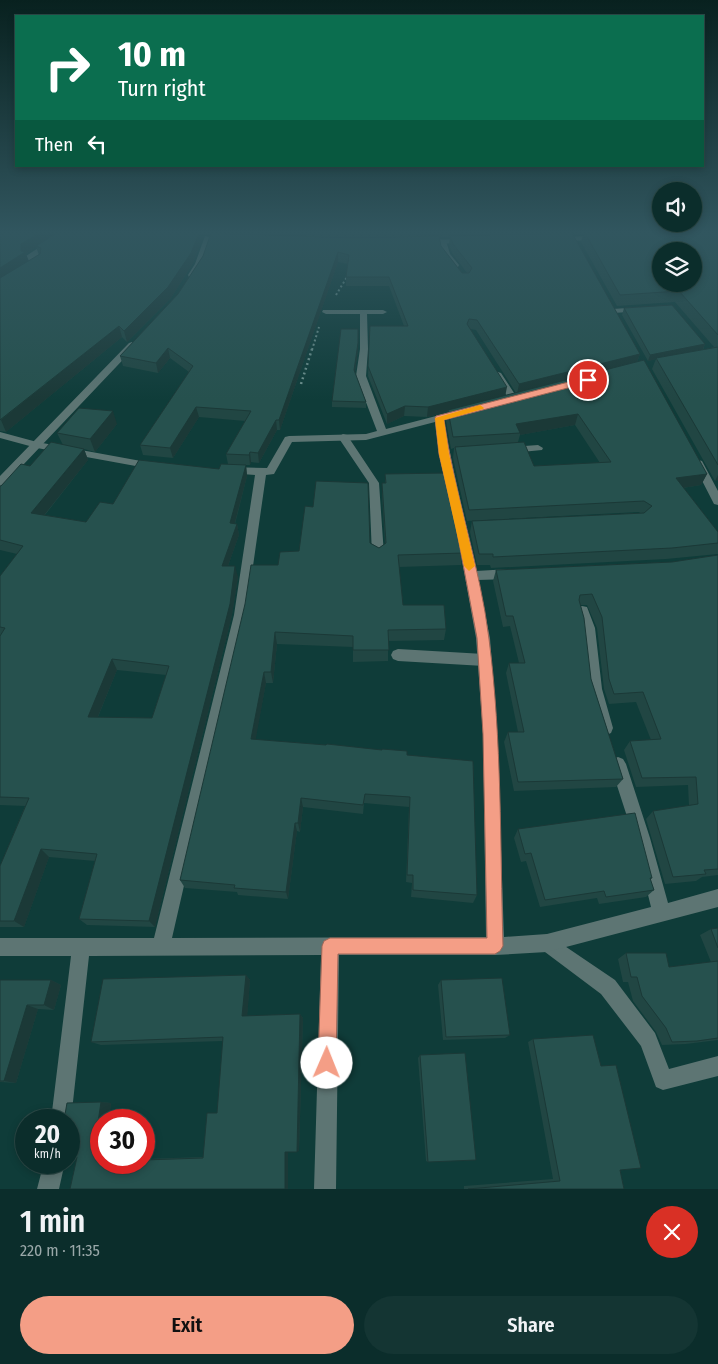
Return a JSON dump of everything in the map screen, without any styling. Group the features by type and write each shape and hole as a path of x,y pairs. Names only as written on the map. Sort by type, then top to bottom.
{"street":[{"path":"614,311 652,308"},
{"path":"326,312 383,312"},
{"path":"362,313 364,349 361,376 382,432"},
{"path":"0,482 141,336"},
{"path":"492,366 518,398 499,403"},
{"path":"214,469 270,472 289,440 366,436 474,409"},
{"path":"439,418 466,527 471,576 483,638 490,734 495,946"},
{"path":"0,435 36,445 144,466 160,466"},
{"path":"343,437 374,483 378,555"},
{"path":"500,450 538,448"},
{"path":"694,457 718,501"},
{"path":"161,947 240,615 261,472"},
{"path":"471,576 520,573"},
{"path":"582,611 588,628 595,689 642,838 662,914"},
{"path":"398,655 484,660"},
{"path":"0,948 495,946 547,943 718,898"},
{"path":"547,943 608,987 648,1040 663,1080 718,1066"},
{"path":"325,1189 330,946"},
{"path":"62,1109 81,947"},
{"path":"48,1189 52,1174"}],"path":[{"path":"301,384 322,319 340,288"}],"building":[{"path":"0,288 167,288 124,331 119,326 0,420"},
{"path":"182,288 325,288 279,420 276,420 258,453 250,452 249,455 226,454 251,411 196,407 170,448 140,445 193,366 168,348 156,363 120,356"},
{"path":"393,288 603,288 640,354 519,384 477,320 469,319 467,324 507,387 428,407 405,406 387,414 368,366 370,326 408,326"},
{"path":"616,288 652,288 652,292 664,292 620,295"},
{"path":"702,288 718,288 718,335 680,292 702,292"},
{"path":"672,305 705,344 650,355 624,308"},
{"path":"341,329 358,329 354,370 366,402 332,401"},
{"path":"718,347 718,465 656,358"},
{"path":"644,360 707,474 676,478 718,532 718,543 672,548 493,557 493,554 479,554 472,521 644,513 652,506 644,501 469,510 455,447 524,442 534,466 611,462 578,414 516,424 520,433 453,437 448,410"},
{"path":"79,408 113,411 90,439 57,433"},
{"path":"51,442 84,449 31,513 86,522 100,502 113,504 139,460 219,469 221,464 246,465 230,523 237,524 222,566 235,566 230,604 149,921 79,919 97,854 41,849 14,921 0,921 0,866 29,798 0,797 0,636 5,628 0,627 0,576 23,546 0,540 0,486 21,464 30,466","holes":["112,659 169,666 152,718 88,717"]},
{"path":"446,473 463,553 398,555 403,605 444,605 446,629 388,630 389,650 353,650 353,636 275,632 271,672 264,672 251,739 407,751 407,755 473,761 477,895 413,890 413,875 407,875 410,797 365,794 363,805 301,798 298,823 295,823 286,892 234,888 235,885 180,880 245,604 251,565 278,565 280,552 299,551 305,506 313,507 316,481 368,483 370,543 379,548 386,543 382,483 386,483 385,474"},
{"path":"718,555 718,869 704,870 706,874 673,877 653,811 698,804 696,777 642,778 630,741 661,739 643,692 614,694 609,679 602,617 592,594 580,595 579,600 584,618 591,679 623,779 518,782 508,732 524,732 509,663 525,663 513,616 506,616 496,570 672,562"},
{"path":"635,813 654,890 606,897 604,891 545,900 531,853 525,854 518,829"},
{"path":"718,928 718,948 711,929"},
{"path":"626,953 666,953 669,967 718,961 718,1038 672,1042 666,1028 642,996 637,977 631,977"},
{"path":"246,975 242,1016 300,1014 297,1152 285,1152 285,1189 70,1189 73,1174 80,1174 80,1109 66,1109 67,1103 101,1102 100,1109 90,1109 90,1174 155,1174 155,1160 203,1158 207,1113 217,1113 223,1037 91,1042 103,979"},
{"path":"502,978 510,1035 446,1037 441,980"},
{"path":"0,980 51,980 44,1005 27,1005 4,1081 0,1081"},
{"path":"593,1035 601,1066 616,1065 641,1168 620,1170 624,1189 468,1189 560,1181 533,1039"},
{"path":"465,1053 476,1160 428,1162 420,1055"}],"slow traffic":[{"path":"469,566 462,527 444,454 439,418 480,408"}],"route":[{"path":"327,1063 330,946 495,946 490,734 483,638 462,527 444,454 439,418 588,380"}]}
